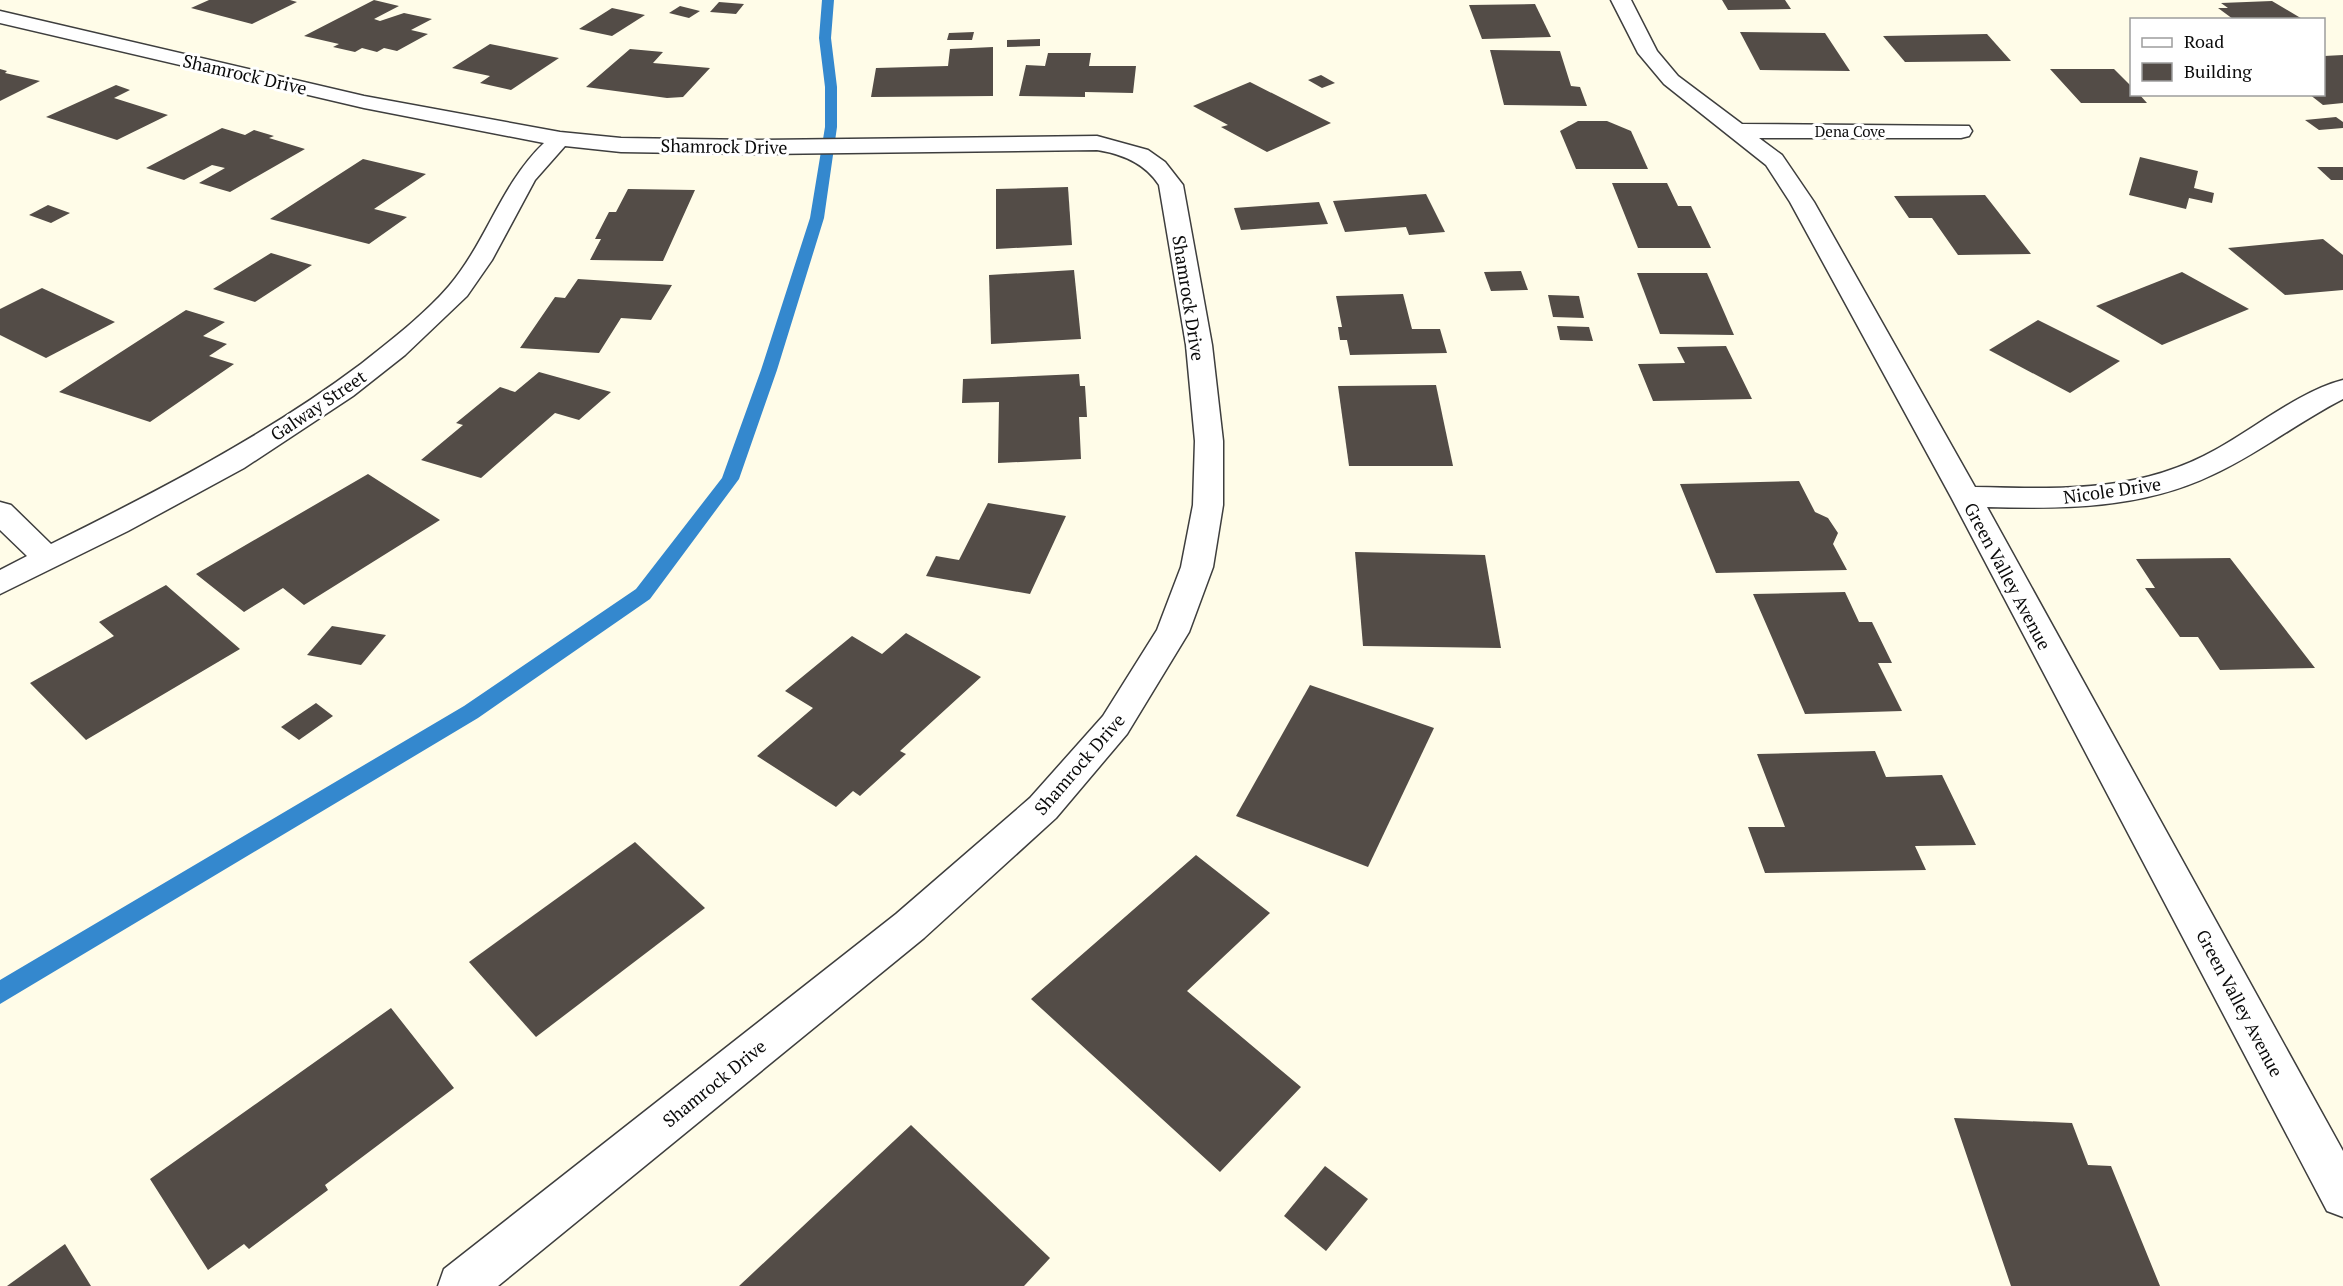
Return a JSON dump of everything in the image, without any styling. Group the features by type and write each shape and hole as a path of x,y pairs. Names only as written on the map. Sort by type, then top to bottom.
{"street":[{"name":"Green Valley Avenue","path":"1621,0 1648,53 1671,80 1774,160 1802,202 1966,497 2343,1195"},
{"name":"Shamrock Drive","path":"0,17 364,102 560,139 621,145 809,148 1097,143 1137,153 1165,175 1171,185 1198,345 1209,441 1208,505 1197,567 1173,632 1115,725 1043,808 910,926 462,1286"},
{"name":"Dena Cove","path":"1739,131 1961,131"},
{"name":"Galway Street","path":"0,583 136,514 266,441 381,362 445,305 474,273 522,181 534,164 560,139"},
{"name":"Nicole Drive","path":"1966,497 2052,498 2156,486 2182,478 2220,459 2281,421 2343,388"},
{"path":"0,512 48,559"}],"building":[{"path":"209,0 290,0 297,2 252,24 191,8"},
{"path":"374,0 399,6 374,19 380,21 404,13 432,19 411,30 428,34 397,51 384,48 377,52 362,48 355,52 333,47 339,44 304,36"},
{"path":"1722,0 1785,0 1791,9 1728,10"},
{"path":"2272,1 2301,18 2232,18 2218,8 2228,8 2221,3"},
{"path":"719,2 744,4 736,14 710,12"},
{"path":"1535,4 1551,37 1482,39 1469,5"},
{"path":"680,6 700,11 689,18 669,13"},
{"path":"612,8 645,15 612,36 579,29"},
{"path":"974,32 972,40 947,40 949,33"},
{"path":"1740,32 1825,33 1850,71 1760,70"},
{"path":"1987,34 2011,61 1905,62 1883,36"},
{"path":"1040,39 1040,46 1007,47 1007,40"},
{"path":"490,44 559,58 511,90 480,83 490,76 452,68"},
{"path":"993,47 993,96 871,97 876,68 948,66 950,49"},
{"path":"630,49 663,52 653,63 710,68 683,97 667,98 586,87"},
{"path":"1490,50 1560,51 1571,86 1580,87 1587,106 1504,105"},
{"path":"1048,53 1091,53 1089,66 1136,66 1133,93 1085,92 1085,97 1019,96 1026,65 1045,66"},
{"path":"2343,55 2343,103 2323,105 2312,96 2325,96 2325,56"},
{"path":"0,69 7,71 5,73 40,81 0,101"},
{"path":"2050,69 2114,69 2130,85 2130,96 2141,96 2147,103 2081,103"},
{"path":"1321,75 1335,83 1322,88 1308,80"},
{"path":"1250,82 1331,123 1267,152 1221,127 1228,125 1193,106"},
{"path":"116,85 130,90 114,98 168,115 117,140 46,117"},
{"path":"2336,117 2343,122 2343,128 2319,130 2305,120"},
{"path":"1578,121 1607,121 1631,131 1648,169 1576,169 1560,131"},
{"path":"222,128 245,135 254,130 274,136 269,138 305,149 230,192 199,183 225,168 212,165 184,180 146,168"},
{"path":"2140,157 2198,171 2194,188 2214,193 2212,203 2189,198 2186,209 2129,195"},
{"path":"363,159 426,174 374,209 407,217 369,244 270,219"},
{"path":"2317,167 2343,167 2343,180 2331,180"},
{"path":"1612,183 1667,183 1678,206 1691,206 1711,248 1638,248"},
{"path":"1068,187 1072,245 996,249 996,189"},
{"path":"628,189 695,190 663,261 590,260 601,239 595,239 609,212 616,212"},
{"path":"1426,194 1445,232 1409,235 1406,227 1345,232 1333,201"},
{"path":"1985,195 2031,254 1958,255 1932,218 1909,218 1894,196"},
{"path":"1319,202 1328,224 1241,230 1234,208"},
{"path":"48,205 70,213 51,223 29,215"},
{"path":"2323,239 2343,255 2343,290 2285,295 2228,248"},
{"path":"271,253 312,265 255,302 213,289"},
{"path":"1074,270 1081,339 991,344 989,275"},
{"path":"1521,271 1528,290 1491,291 1484,272"},
{"path":"2182,272 2249,309 2162,345 2096,306"},
{"path":"1637,273 1707,273 1734,335 1660,334"},
{"path":"578,279 672,285 651,320 621,318 599,353 520,348 555,297 565,298"},
{"path":"42,288 115,322 46,358 0,335 0,309"},
{"path":"1403,294 1412,329 1440,329 1447,353 1350,355 1347,340 1340,340 1338,327 1342,327 1336,296"},
{"path":"1548,295 1579,296 1584,318 1553,317"},
{"path":"186,310 225,322 203,336 227,344 209,356 234,364 150,422 59,392"},
{"path":"2038,320 2120,361 2070,393 1989,350"},
{"path":"1557,326 1589,327 1593,341 1560,340"},
{"path":"1726,346 1752,399 1653,401 1638,364 1685,363 1677,347"},
{"path":"539,372 611,392 579,420 555,413 481,478 421,460 463,425 456,423 500,387 515,392"},
{"path":"1079,374 1080,386 1085,386 1087,417 1079,417 1081,459 998,463 999,402 962,403 963,379"},
{"path":"1436,385 1453,466 1349,466 1338,386"},
{"path":"368,474 440,520 304,605 283,588 244,612 196,574"},
{"path":"1799,481 1815,512 1828,518 1838,533 1833,544 1847,570 1716,573 1680,484"},
{"path":"988,503 1066,516 1030,594 926,576 936,556 959,560"},
{"path":"1355,552 1485,555 1501,648 1363,646"},
{"path":"2230,558 2315,668 2220,670 2198,637 2180,637 2145,588 2155,588 2136,559"},
{"path":"166,585 240,649 86,740 30,683 114,636 99,622"},
{"path":"1845,592 1859,622 1872,622 1892,663 1878,663 1902,711 1805,714 1753,594"},
{"path":"332,626 386,635 361,665 307,655"},
{"path":"906,633 981,677 900,751 906,754 860,796 853,791 836,807 757,756 813,708 785,691 852,636 882,654"},
{"path":"1310,685 1434,728 1368,867 1236,816"},
{"path":"316,703 333,716 299,740 281,727"},
{"path":"1875,751 1886,777 1942,775 1976,845 1915,846 1926,870 1765,873 1748,827 1785,827 1757,754"},
{"path":"635,842 705,908 536,1037 469,962"},
{"path":"1196,855 1270,913 1187,991 1301,1087 1220,1172 1031,999"},
{"path":"391,1008 454,1088 325,1185 328,1190 249,1249 244,1244 208,1270 150,1179"},
{"path":"1954,1118 2072,1123 2088,1165 2111,1166 2160,1286 2011,1286"},
{"path":"911,1125 1050,1258 1024,1286 739,1286"},
{"path":"1325,1166 1368,1199 1326,1251 1284,1216"},
{"path":"65,1244 91,1286 7,1286"}],"waterway":[{"path":"0,993 471,712 643,594 730,479 769,370 817,218 831,127 831,87 825,38 828,0"}]}
